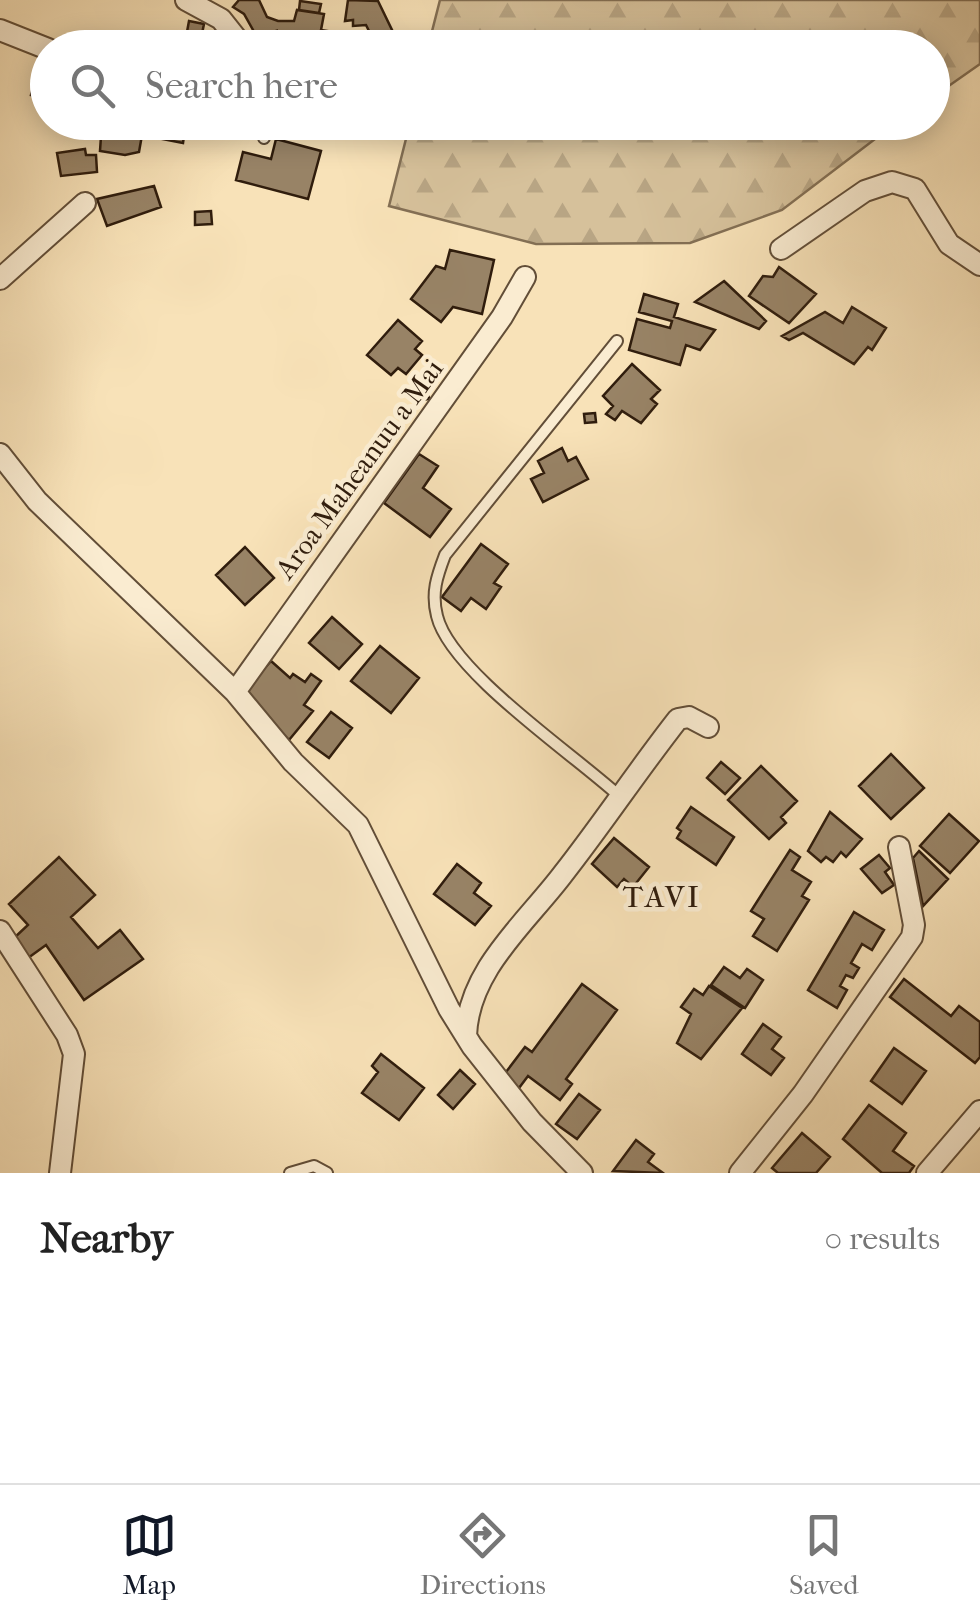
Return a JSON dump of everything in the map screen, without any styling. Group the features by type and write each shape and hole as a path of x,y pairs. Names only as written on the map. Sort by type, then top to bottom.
{"street":[{"path":"186,0 221,19 230,30"},
{"path":"0,30 30,42"},
{"path":"781,249 866,192 892,182 916,189 950,244 980,265"},
{"path":"0,279 84,204"},
{"name":"Aroa Maheanuu a Mai","path":"234,692 502,316 525,276"},
{"path":"0,454 37,501 234,692 292,762 358,826 466,1036 532,1122 582,1173"},
{"path":"466,1036 472,996 516,928 563,875 618,794 678,720 689,717 708,727"},
{"path":"740,1173 803,1094 912,937 914,926 900,847"},
{"path":"0,932 67,1035 74,1054 60,1173"},
{"path":"927,1173 980,1112"}],"lane":[{"path":"617,341 444,555 434,586 437,618 459,660 618,794"},
{"path":"290,1173 314,1166 328,1173"}],"green space":[{"path":"440,0 980,0 980,64 950,85 950,30 432,30"},
{"path":"406,140 874,140 782,210 690,243 536,244 389,206"}],"building":[{"path":"239,0 259,0 267,17 278,21 294,21 297,10 324,14 321,30 253,30 244,14 233,7"},
{"path":"348,0 378,1 392,30 368,30 366,25 353,26 353,20 345,21"},
{"path":"300,1 321,4 319,13 299,10"},
{"path":"189,21 204,24 203,30 187,30"},
{"path":"101,140 141,140 139,152 125,155 100,151"},
{"path":"276,140 321,151 308,199 236,180 243,152 271,159"},
{"path":"85,149 86,155 96,155 97,172 61,176 57,153"},
{"path":"154,186 161,207 107,226 97,199"},
{"path":"211,211 212,224 195,225 195,212"},
{"path":"450,250 494,260 482,314 453,307 441,322 411,299 436,266 445,269"},
{"path":"779,267 816,294 789,323 749,296 763,276 773,277"},
{"path":"724,281 766,321 759,329 695,302"},
{"path":"644,294 678,304 674,317 715,330 700,350 686,345 680,365 629,350 637,319 670,328 672,321 639,312"},
{"path":"852,307 886,328 872,350 868,347 854,364 803,333 789,340 782,336 825,312 843,323"},
{"path":"398,320 422,341 415,349 422,355 406,374 398,368 391,375 367,355"},
{"path":"632,364 660,390 651,399 657,404 641,423 622,411 615,420 606,414 613,406 603,396"},
{"path":"427,385 429,399 414,401 413,386"},
{"path":"595,413 596,422 585,423 584,414"},
{"path":"562,448 568,461 576,457 588,479 543,502 531,479 544,473 538,461"},
{"path":"419,454 438,466 423,488 451,509 430,537 384,503"},
{"path":"481,544 508,564 494,583 501,587 486,609 471,598 461,611 442,597"},
{"path":"245,547 274,578 245,605 216,575"},
{"path":"332,617 362,644 339,669 309,643"},
{"path":"380,646 419,678 391,713 351,681"},
{"path":"271,661 290,678 293,674 305,682 311,674 321,681 304,705 313,711 289,740 240,695"},
{"path":"331,712 352,728 329,758 307,742"},
{"path":"891,754 924,788 891,819 859,786"},
{"path":"721,762 740,778 725,794 707,778"},
{"path":"761,766 797,801 781,817 786,823 769,839 728,800"},
{"path":"691,807 734,837 716,865 677,838 681,831 677,828"},
{"path":"830,812 862,839 846,857 841,852 833,862 826,857 821,862 808,851"},
{"path":"949,814 979,841 950,873 920,846"},
{"path":"614,838 649,867 633,887 624,879 617,887 592,864"},
{"path":"790,850 800,857 792,870 811,882 802,896 809,900 777,951 753,936 764,919 751,911"},
{"path":"919,851 948,879 923,906 913,858"},
{"path":"879,855 890,868 885,872 894,885 882,893 861,869"},
{"path":"59,857 95,895 71,917 98,948 120,930 143,959 84,1000 46,945 28,958 13,939 28,925 9,904"},
{"path":"457,864 481,883 474,893 491,906 475,925 434,894"},
{"path":"854,912 884,930 872,950 862,944 851,963 859,968 853,978 846,975 840,986 847,990 837,1008 808,990"},
{"path":"724,967 740,978 747,969 763,980 745,1008 711,985"},
{"path":"904,979 951,1016 959,1006 980,1022 980,1057 975,1063 890,997"},
{"path":"582,984 617,1010 566,1079 572,1084 560,1100 528,1076 519,1088 503,1076 525,1047 532,1052"},
{"path":"709,986 742,1008 701,1059 677,1043 691,1014 681,1007 694,989 703,995"},
{"path":"763,1024 781,1037 772,1049 784,1058 771,1075 742,1054"},
{"path":"894,1048 926,1071 902,1104 871,1081"},
{"path":"381,1054 424,1088 399,1120 362,1093 378,1072 372,1066"},
{"path":"460,1070 475,1084 453,1109 438,1095"},
{"path":"579,1094 600,1110 577,1139 556,1124"},
{"path":"869,1105 906,1133 893,1151 914,1166 909,1173 882,1173 843,1139"},
{"path":"802,1133 830,1157 816,1173 778,1173 772,1168"},
{"path":"636,1140 654,1154 648,1162 663,1173 613,1171"}],"district":[{"name":"TAVI","path":"662,897"}]}
